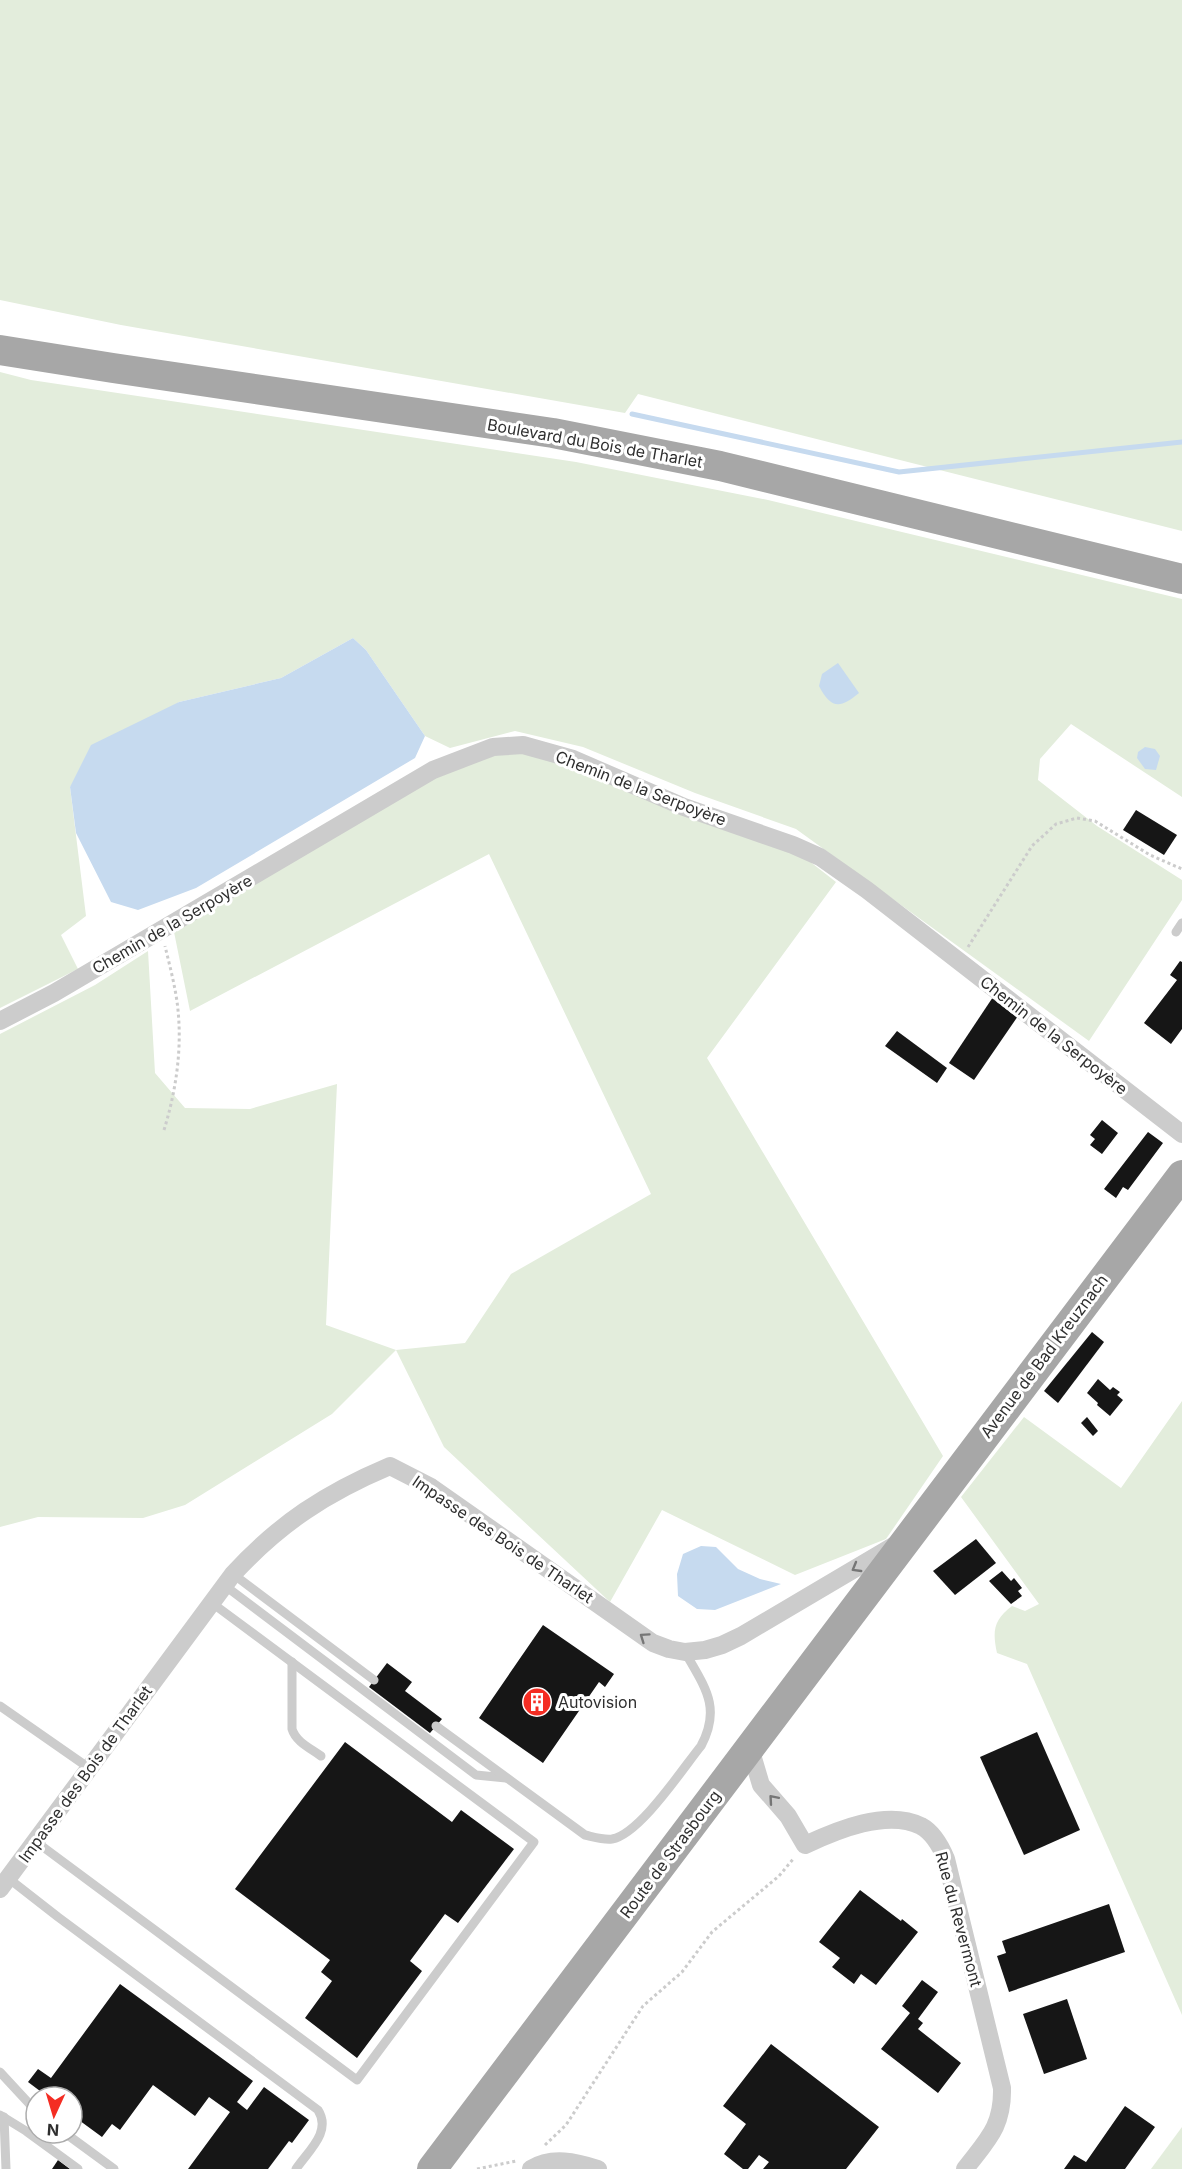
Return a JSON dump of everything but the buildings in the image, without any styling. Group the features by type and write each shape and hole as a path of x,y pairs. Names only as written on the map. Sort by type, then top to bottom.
{"main road":[{"name":"Boulevard du Bois de Tharlet","path":"0,350 553,433 720,466 1182,579"},
{"name":"Avenue de Bad Kreuznach","path":"906,1538 1182,1174"},
{"name":"Route de Strasbourg","path":"432,2169 906,1538"}],"street":[{"name":"Chemin de la Serpoyère","path":"0,1021 54,993 433,770 493,747 523,745 573,759 684,807 793,844 820,857 867,890 1182,1134"},
{"name":"Impasse des Bois de Tharlet","path":"4,1883 228,1579 259,1546 305,1509 355,1481 390,1466 431,1487 653,1643 685,1652 705,1650 741,1636 906,1538"},
{"path":"750,1748 761,1785 788,1816 805,1845"},
{"name":"Rue du Revermont","path":"805,1845 837,1830 895,1821 910,1822 923,1827 932,1834 940,1846 946,1859 1002,2088 1000,2117 994,2130 965,2169"},
{"path":"525,2164 573,2162 598,2169"}],"lane":[{"path":"228,1579 374,1680"},
{"path":"228,1579 476,1775 507,1778"},
{"path":"35,1841 357,2080 534,1842 212,1603"},
{"path":"436,1726 585,1834 600,1839 613,1839 626,1834 644,1818 701,1746 707,1734 711,1710 710,1699 685,1652"},
{"path":"292,1662 292,1729 294,1736 321,1756"},
{"path":"0,1706 89,1768"},
{"path":"4,1883 58,1917 318,2110 323,2118 323,2128 320,2136 296,2169"},
{"path":"0,2072 24,2098"},
{"path":"2,2116 6,2169"},
{"path":"2,2116 78,2169"},
{"path":"81,2145 114,2169"}],"path":[{"path":"959,961 1032,846 1056,824 1077,818 1095,821 1150,855 1182,869"},
{"path":"162,930 178,1009 178,1071 172,1106 164,1130"},
{"path":"537,2151 566,2125 643,2006 682,1972 712,1932 779,1876 805,1845"},
{"path":"477,2169 525,2164"}],"green space":[{"path":"0,0 1182,0 1182,531 638,394 625,413 121,325 0,300"},
{"path":"0,372 31,380 576,462 768,500 1182,599 1182,797 1071,724 1040,759 1038,780 1097,826 1182,880 1182,900 1089,1041 796,829 695,793 583,747 515,731 450,748 425,736 366,650 353,638 281,678 179,702 70,787 86,916 61,935 78,969 0,1008"},
{"path":"518,751 577,767 799,853 836,882 707,1058 943,1456 886,1539 795,1575 662,1510 610,1602 444,1447 396,1350 465,1343 511,1274 651,1194 489,854 190,1011 174,932 444,772 494,754"},
{"path":"148,951 155,1073 185,1108 250,1109 337,1084 326,1325 396,1350 332,1414 185,1505 143,1518 38,1517 0,1527 0,1034 95,985"},
{"path":"1182,1401 1182,2015 1027,1664 997,1653 995,1632 1001,1616 1012,1606 1025,1611 1039,1604 961,1497 1024,1417 1121,1488"},
{"path":"1182,2127 1182,2169 1151,2169"}],"water":[{"path":"353,638 366,650 425,736 415,758 196,888 138,910 111,902 76,833 70,787 91,745 179,702 281,678"},
{"path":"838,663 859,693 841,704 832,703 819,686 822,674"},
{"path":"1145,747 1155,749 1160,756 1156,770 1145,769 1137,758 1138,752"},
{"path":"701,1546 716,1547 738,1569 760,1579 781,1584 715,1610 697,1609 678,1596 677,1574 683,1554"}],"waterway":[{"path":"632,414 899,472 1182,442"}],"place":[{"name":"Autovision","path":"537,1702"}]}
